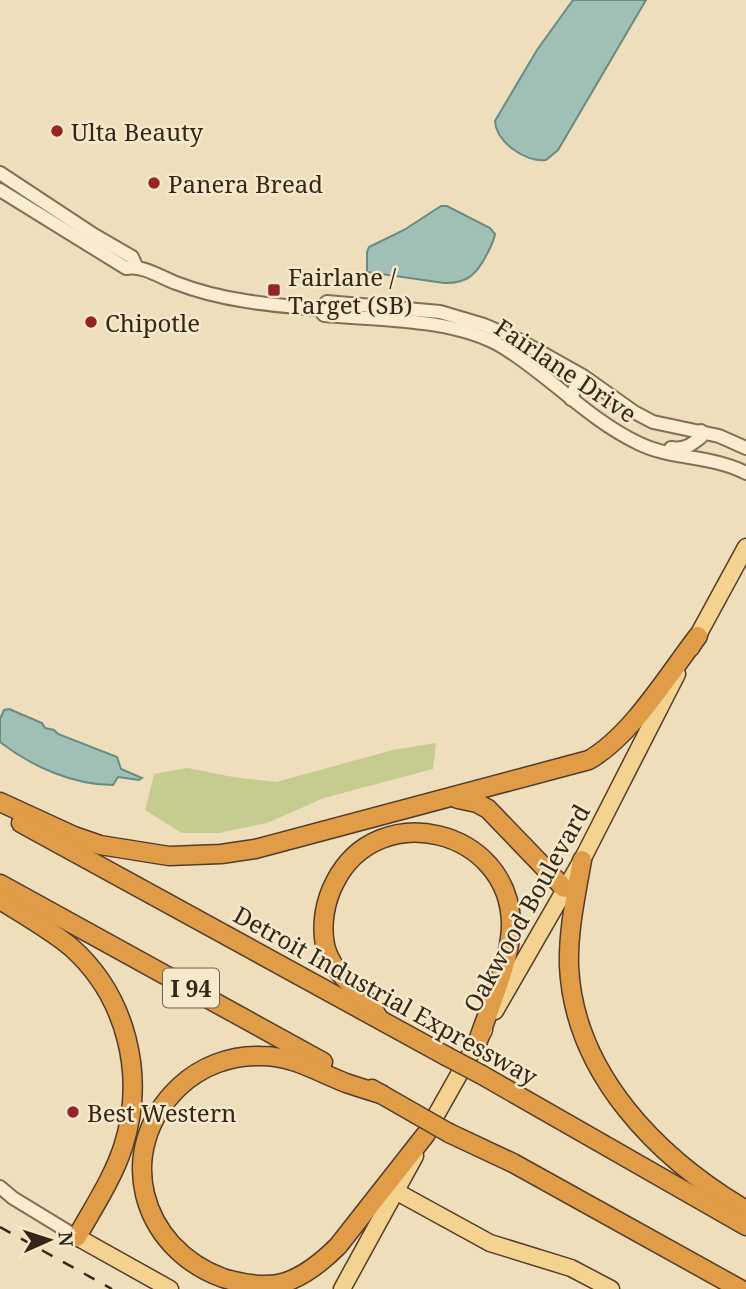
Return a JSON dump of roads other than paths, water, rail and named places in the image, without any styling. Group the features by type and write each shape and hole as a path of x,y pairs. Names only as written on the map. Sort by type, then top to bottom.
{"highway":[{"path":"0,802 74,836 100,845 146,854 192,856 255,849 579,764 600,754 628,728 698,636"},
{"path":"451,798 477,803 488,809 564,888"},
{"name":"Detroit Industrial Expressway","path":"0,811 378,1017 746,1226"},
{"path":"378,1017 372,1005 348,983 329,956 324,923 328,898 343,868 374,842 407,833 438,835 464,845 484,860 499,880 508,903 511,925 508,949 478,1041"},
{"path":"582,860 570,931 569,967 576,1010 588,1047 619,1100 650,1137 713,1191 746,1210"},
{"name":"I 94","path":"0,884 449,1133 513,1163 740,1289"},
{"path":"0,900 53,933 88,964 112,999 129,1044 133,1096 123,1147 77,1237"},
{"path":"382,1094 345,1082 302,1062 261,1056 236,1057 209,1067 188,1079 164,1104 153,1120 143,1144 141,1172 144,1198 158,1226 172,1246 193,1263 216,1275 239,1283 262,1285 284,1282 321,1262 338,1246 426,1134"}],"main road":[{"name":"Oakwood Boulevard","path":"342,1289 478,1041 582,860 746,547"},
{"path":"397,1192 490,1243 571,1268 611,1289"},
{"path":"77,1237 170,1289"}],"street":[{"name":"Fairlane Drive","path":"0,173 132,257 136,266"},
{"name":"Fairlane Drive","path":"0,190 126,268 136,266 180,285 227,298 319,309 324,315 425,324 475,335 500,345 535,368 617,433 658,450 710,459 746,473"},
{"name":"Fairlane Drive","path":"319,309 327,302 416,310 458,316 484,324 583,376 634,412 670,427 701,430 746,448"},
{"path":"571,399 576,385 582,385 619,409 634,412"},
{"path":"617,433 679,449 691,445 701,437 701,430"},
{"path":"0,1187 77,1237"}],"water":[{"path":"573,0 646,0 558,150 546,160 538,160 513,150 501,136 495,121 537,50"},
{"path":"441,206 447,206 490,228 495,234 487,254 475,272 465,280 444,283 367,272 369,247 404,230"},
{"path":"9,709 42,723 45,728 58,734 117,757 121,769 142,778 139,780 118,777 113,785 83,782 25,759 0,742 0,719 4,710"}],"railway":[{"path":"0,1227 112,1289"}],"place":[{"name":"Ulta Beauty","path":"57,131"},
{"name":"Panera Bread","path":"154,183"},
{"name":"Fairlane / Target (SB)","path":"274,290"},
{"name":"Chipotle","path":"91,322"},
{"name":"Best Western","path":"73,1112"}]}
